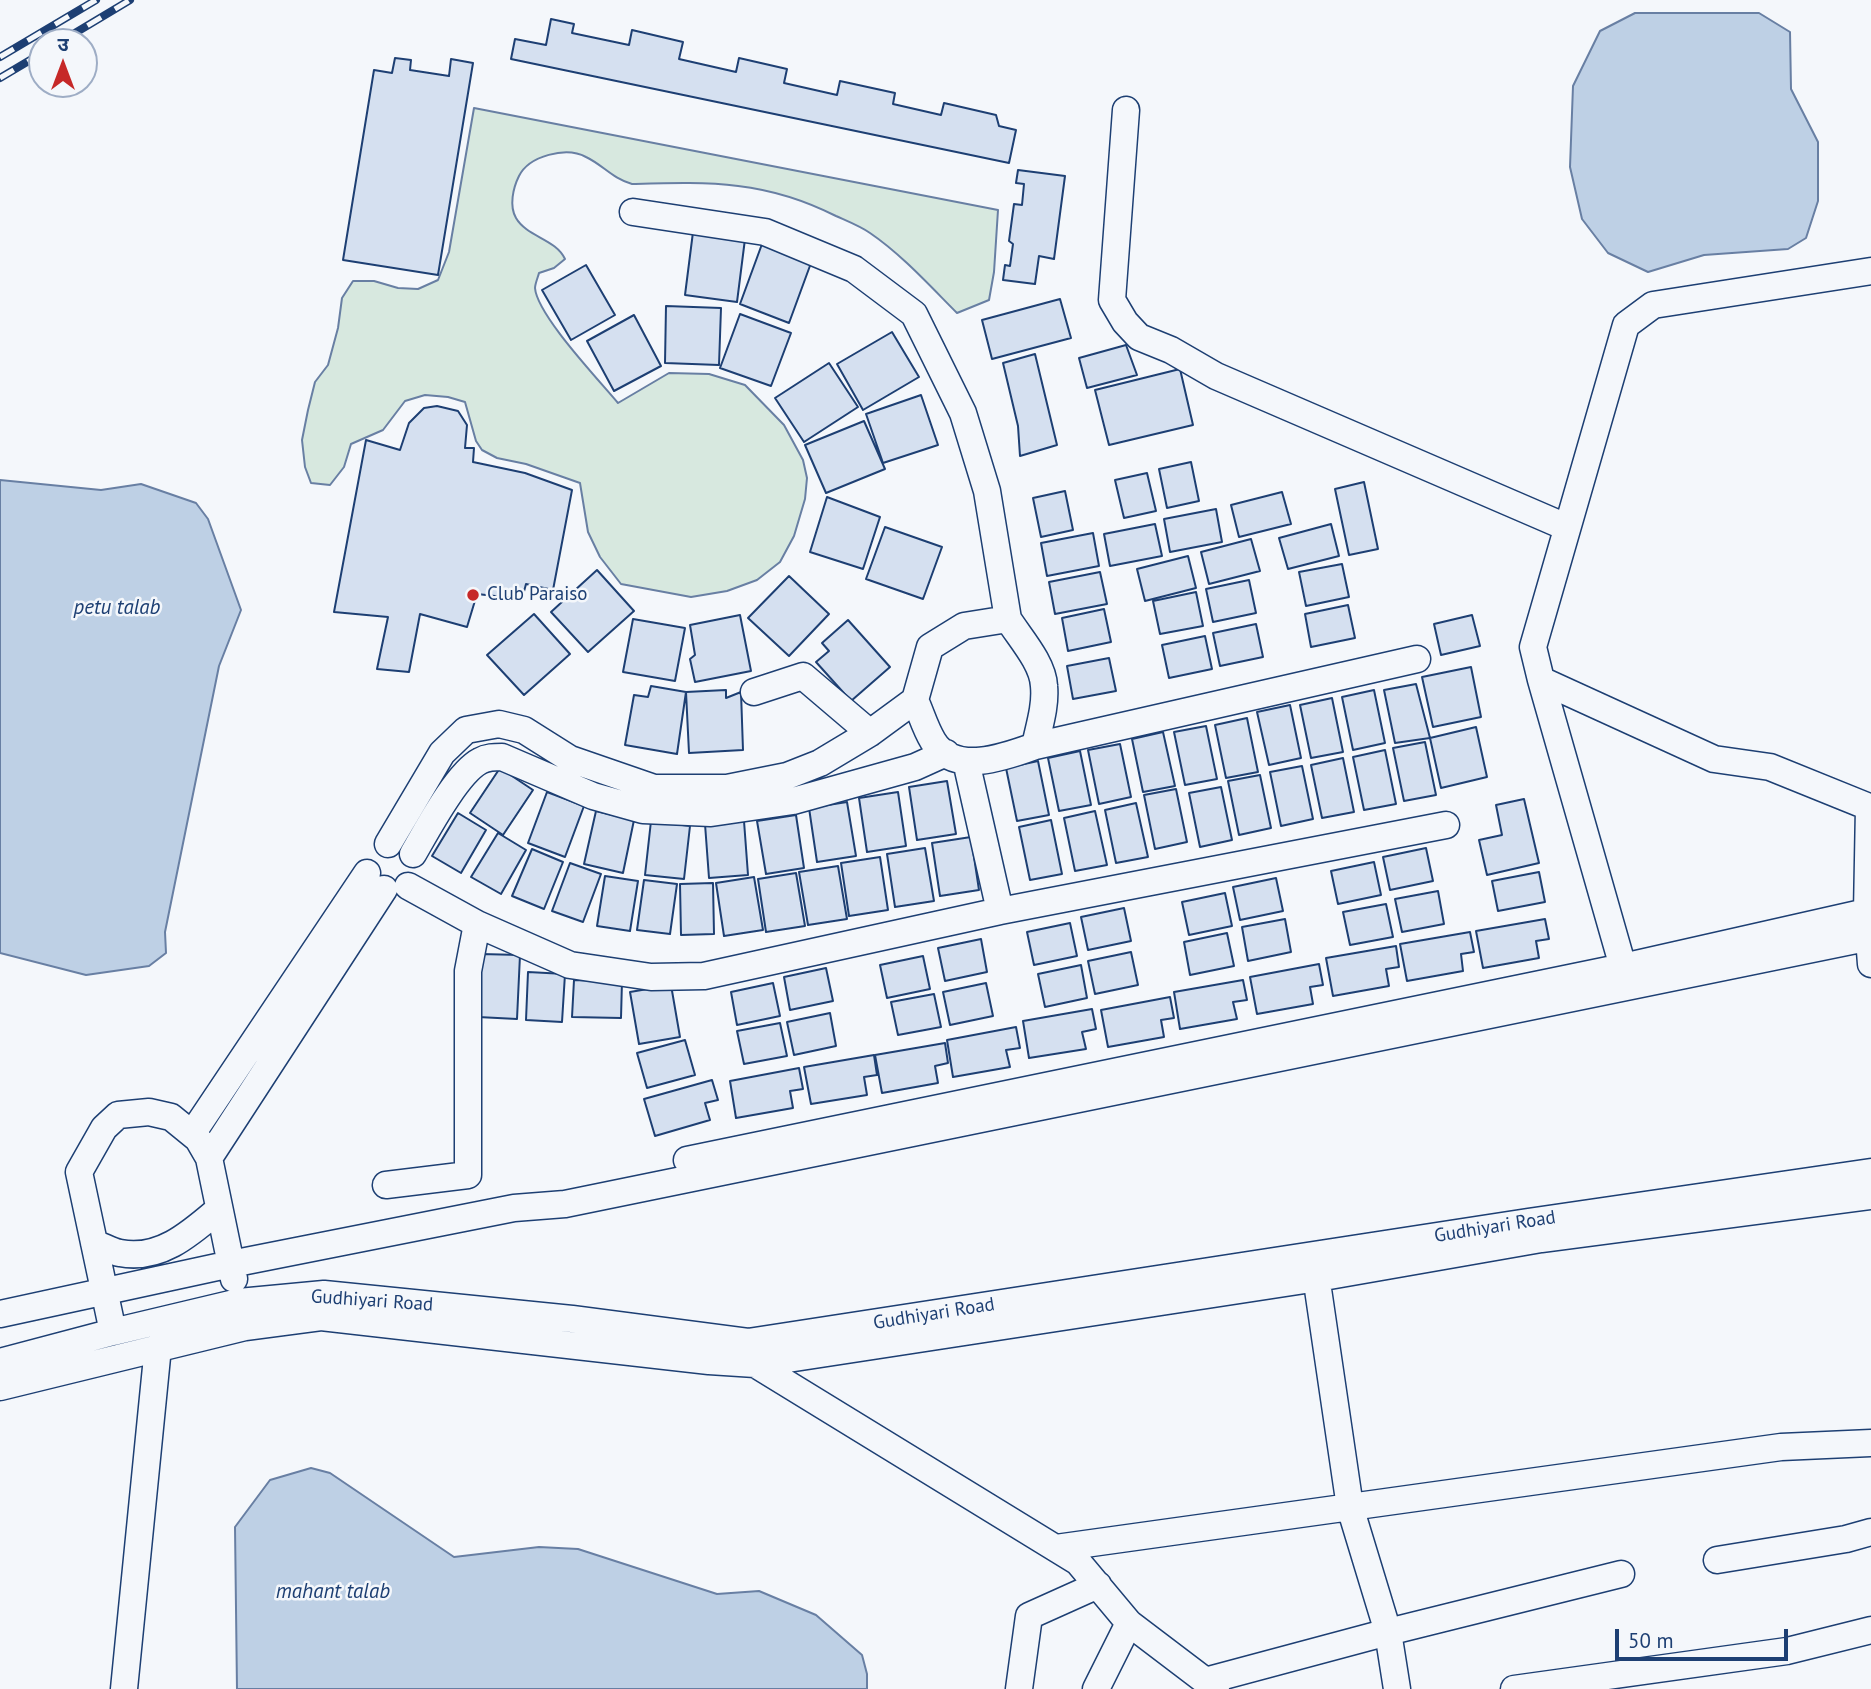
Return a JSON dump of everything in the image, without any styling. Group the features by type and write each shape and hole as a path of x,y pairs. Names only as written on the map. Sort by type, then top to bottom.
{"street":[{"path":"1126,110 1112,300 1125,322 1139,337 1171,350 1216,376 1566,527"},
{"path":"633,212 765,232 854,269 914,314 962,413 987,491 1008,619 1037,665 1045,684 1035,746"},
{"path":"1623,967 1533,647 1626,326 1653,305 1871,271"},
{"path":"1008,619 964,625 930,647 915,700 870,733 820,763 728,800 654,788 570,759 524,730 499,724 466,730 442,753 388,844 377,850 369,861 386,883 570,965 651,977 704,976 1000,911 1446,825"},
{"path":"413,854 458,782 478,762 490,757 502,757 593,796 643,810 728,800 793,801 956,757 999,759 1035,746 1417,659"},
{"path":"754,692 803,676 870,733"},
{"path":"1541,680 1714,759 1770,766 1870,806 1871,964"},
{"path":"915,700 933,742 956,757 1000,911"},
{"path":"192,1134 386,883 414,877 416,866 413,854 402,845 388,844"},
{"path":"209,1158 386,883"},
{"path":"514,1208 555,1188 1623,967 1869,912"},
{"path":"0,1314 231,1264 514,1208 565,1204 1869,912"},
{"path":"386,1185 468,1175 468,971 477,924"},
{"path":"113,1332 79,1172 104,1128 118,1115 149,1112 171,1117 198,1139 209,1158 239,1303"},
{"name":"Gudhiyari Road","path":"1315,1267 1541,1220 1871,1172"},
{"name":"Gudhiyari Road","path":"0,1387 246,1327 321,1317 709,1361 1315,1267 1871,1196"},
{"path":"94,1243 121,1253 149,1254 178,1242 219,1209"},
{"path":"1315,1267 1350,1507 1388,1632 1397,1689"},
{"name":"Gudhiyari Road","path":"0,1362 239,1303 324,1294 572,1319 752,1353"},
{"path":"124,1689 158,1347"},
{"path":"752,1353 1079,1562 1129,1623 1210,1685 1388,1632 1621,1574"},
{"path":"1056,1548 1781,1447 1871,1443"},
{"path":"1717,1560 1846,1539 1871,1532"},
{"path":"1019,1689 1029,1616 1098,1585"},
{"path":"1096,1689 1129,1623"},
{"path":"1514,1689 1787,1651 1871,1630"}],"shaded area":[{"path":"474,108 998,210 994,272 989,300 957,313 882,241 810,204 785,196 712,184 632,184 619,179 586,157 568,153 539,158 519,176 513,197 516,218 527,230 561,252 565,259 554,268 539,273 535,288 538,300 557,330 618,403 669,373 709,374 745,385 784,425 803,460 807,478 805,499 794,536 780,562 757,580 727,591 691,597 621,584 600,557 588,532 580,483 526,464 497,458 482,450 476,441 465,402 448,397 425,395 405,401 383,430 351,444 344,467 330,485 311,483 305,467 302,440 315,382 328,365 338,328 342,298 353,281 374,281 398,288 418,289 438,280 449,252"}],"water":[{"path":"1635,13 1759,13 1790,32 1791,89 1818,142 1818,201 1806,238 1788,249 1704,255 1648,272 1608,253 1582,219 1570,167 1573,86 1600,31"},
{"name":"petu talab","path":"0,480 101,490 141,484 196,503 208,519 241,610 219,666 165,932 166,953 149,966 86,975 0,953"},
{"name":"mahant talab","path":"311,1468 330,1473 454,1557 539,1547 578,1549 717,1594 759,1591 816,1615 862,1655 867,1674 867,1689 237,1689 235,1527 270,1480"}],"building":[{"path":"551,19 574,24 572,33 629,45 632,30 683,42 679,59 736,72 739,58 787,69 784,83 837,95 840,81 895,93 893,104 941,115 944,103 996,115 999,126 1016,130 1009,163 511,59 515,39 546,45"},
{"path":"395,58 411,60 410,70 449,76 451,59 473,63 438,275 343,260 374,70 392,73"},
{"path":"1018,170 1065,176 1054,259 1039,256 1035,284 1003,280 1005,265 1010,266 1013,244 1009,241 1014,204 1022,205 1024,184 1016,183"},
{"path":"693,232 745,239 737,302 685,295"},
{"path":"762,244 811,263 789,323 740,304"},
{"path":"586,265 615,315 571,340 542,290"},
{"path":"1060,299 1071,338 992,359 982,320"},
{"path":"666,306 721,308 719,365 665,363"},
{"path":"740,314 791,333 771,386 720,368"},
{"path":"634,315 661,366 614,391 587,341"},
{"path":"892,332 919,377 863,410 837,364"},
{"path":"1126,345 1137,375 1087,388 1079,358"},
{"path":"1035,354 1057,445 1020,456 1018,426 1003,363"},
{"path":"829,363 858,407 804,442 775,398"},
{"path":"1180,369 1193,425 1109,445 1095,390"},
{"path":"921,395 938,445 883,463 866,414"},
{"path":"437,406 458,411 467,425 465,448 474,448 473,462 525,473 572,490 553,590 526,584 522,599 477,594 467,627 420,614 409,672 377,669 388,617 334,612 366,440 400,450 409,423 424,408"},
{"path":"864,421 885,469 826,493 805,445"},
{"path":"1191,462 1199,501 1167,508 1159,469"},
{"path":"1147,473 1156,511 1124,518 1115,480"},
{"path":"1364,482 1378,549 1349,555 1335,489"},
{"path":"1065,491 1073,530 1041,537 1033,498"},
{"path":"1282,492 1291,524 1239,537 1231,505"},
{"path":"827,497 880,517 863,569 810,552"},
{"path":"1216,509 1222,542 1170,552 1164,519"},
{"path":"1155,524 1162,556 1110,566 1104,534"},
{"path":"1331,524 1339,556 1288,569 1279,538"},
{"path":"885,527 942,547 923,599 866,579"},
{"path":"1093,533 1099,566 1047,576 1041,543"},
{"path":"1251,539 1260,571 1209,584 1201,552"},
{"path":"1188,556 1196,588 1145,601 1137,569"},
{"path":"1342,564 1349,597 1306,606 1299,572"},
{"path":"597,570 634,611 588,652 551,612"},
{"path":"1100,572 1107,604 1055,614 1049,582"},
{"path":"789,576 829,614 789,656 748,618"},
{"path":"1249,580 1256,613 1213,622 1206,589"},
{"path":"1196,592 1203,626 1160,634 1153,601"},
{"path":"1348,605 1355,638 1311,647 1305,614"},
{"path":"1104,609 1111,642 1068,651 1062,618"},
{"path":"534,614 570,654 524,695 487,655"},
{"path":"740,615 751,671 695,682 690,659 695,655 690,625"},
{"path":"1472,615 1480,646 1441,655 1434,624"},
{"path":"633,619 685,628 675,681 623,672"},
{"path":"848,620 890,667 851,701 816,662 829,651 822,643"},
{"path":"1256,624 1263,657 1220,666 1213,633"},
{"path":"1205,636 1212,669 1169,678 1162,645"},
{"path":"1109,658 1116,691 1073,699 1067,666"},
{"path":"1471,667 1481,717 1433,727 1422,677"},
{"path":"1416,684 1430,738 1395,743 1384,690"},
{"path":"651,686 686,692 677,754 625,745 634,695 648,697"},
{"path":"726,690 726,698 741,692 743,750 689,753 686,692"},
{"path":"1374,690 1385,743 1353,750 1342,697"},
{"path":"1332,698 1343,752 1311,758 1300,705"},
{"path":"1290,705 1301,758 1269,765 1257,712"},
{"path":"1247,718 1258,772 1226,778 1215,725"},
{"path":"1206,726 1217,779 1185,785 1174,732"},
{"path":"1476,727 1487,777 1441,788 1430,738"},
{"path":"1163,732 1175,786 1143,792 1132,739"},
{"path":"1425,742 1436,795 1404,801 1393,748"},
{"path":"1120,744 1131,797 1099,804 1088,750"},
{"path":"1385,750 1396,804 1364,810 1353,757"},
{"path":"1080,751 1091,805 1059,811 1048,758"},
{"path":"1343,758 1354,812 1322,818 1311,765"},
{"path":"1038,761 1049,815 1017,821 1006,768"},
{"path":"1302,766 1313,819 1281,826 1270,772"},
{"path":"500,768 533,790 503,835 470,813"},
{"path":"1260,775 1271,828 1239,835 1228,781"},
{"path":"947,781 956,834 917,840 909,787"},
{"path":"1221,787 1232,840 1200,847 1189,793"},
{"path":"1176,789 1187,842 1155,849 1144,795"},
{"path":"547,792 584,806 565,857 528,843"},
{"path":"898,792 906,846 867,852 859,798"},
{"path":"1524,799 1539,863 1487,875 1479,840 1502,835 1496,805"},
{"path":"847,802 856,856 817,862 809,808"},
{"path":"1136,803 1148,857 1116,863 1105,810"},
{"path":"596,811 634,820 623,873 584,864"},
{"path":"1095,811 1107,865 1075,871 1064,818"},
{"path":"458,813 486,830 461,873 432,856"},
{"path":"796,815 804,868 766,874 757,821"},
{"path":"1051,820 1062,874 1030,880 1019,827"},
{"path":"651,821 690,826 684,879 645,875"},
{"path":"744,821 748,875 709,878 705,824"},
{"path":"498,833 526,850 501,894 471,877"},
{"path":"971,837 979,890 940,896 932,843"},
{"path":"925,848 934,901 895,907 887,854"},
{"path":"1426,848 1433,881 1390,890 1383,857"},
{"path":"532,849 563,862 544,909 512,896"},
{"path":"880,857 888,910 849,916 841,863"},
{"path":"1374,862 1381,895 1338,904 1331,871"},
{"path":"570,863 601,874 583,922 552,911"},
{"path":"838,866 847,919 808,925 799,872"},
{"path":"1539,872 1545,902 1498,911 1492,881"},
{"path":"796,873 805,926 766,932 758,879"},
{"path":"605,876 638,881 630,931 597,926"},
{"path":"754,877 763,930 724,936 716,883"},
{"path":"1276,878 1283,911 1240,920 1233,887"},
{"path":"644,880 677,884 670,934 637,930"},
{"path":"713,883 714,934 681,935 680,884"},
{"path":"1438,891 1444,924 1402,932 1395,899"},
{"path":"1225,893 1232,926 1189,935 1182,902"},
{"path":"1386,904 1393,937 1350,945 1343,912"},
{"path":"1124,908 1131,941 1088,950 1081,917"},
{"path":"1285,919 1291,952 1248,961 1242,927"},
{"path":"1545,919 1549,939 1536,941 1539,958 1483,968 1476,931"},
{"path":"1070,923 1077,956 1034,965 1027,932"},
{"path":"1470,932 1474,952 1461,954 1463,971 1407,981 1400,944"},
{"path":"1227,933 1234,966 1190,975 1184,942"},
{"path":"981,939 987,972 945,981 938,948"},
{"path":"1396,946 1399,967 1386,969 1389,986 1333,996 1326,958"},
{"path":"1131,952 1138,985 1095,994 1088,961"},
{"path":"481,954 520,955 517,1019 478,1017"},
{"path":"923,956 930,989 887,998 880,965"},
{"path":"1319,964 1323,985 1310,987 1313,1004 1257,1014 1250,977"},
{"path":"1081,965 1087,998 1045,1007 1038,974"},
{"path":"826,968 833,1001 790,1010 784,977"},
{"path":"528,972 565,974 562,1022 526,1020"},
{"path":"574,980 622,981 621,1018 572,1017"},
{"path":"1243,980 1247,1000 1233,1002 1237,1019 1180,1029 1174,992"},
{"path":"773,983 780,1016 737,1025 731,992"},
{"path":"986,983 993,1016 950,1025 943,992"},
{"path":"671,985 680,1037 639,1044 630,992"},
{"path":"934,994 941,1027 898,1035 891,1002"},
{"path":"1170,997 1174,1018 1161,1020 1164,1037 1108,1047 1101,1010"},
{"path":"1092,1009 1096,1029 1082,1032 1086,1049 1029,1058 1023,1021"},
{"path":"830,1013 836,1046 794,1055 787,1022"},
{"path":"780,1023 787,1056 744,1064 737,1031"},
{"path":"1016,1027 1020,1048 1006,1050 1010,1067 953,1077 947,1040"},
{"path":"685,1040 695,1075 647,1088 637,1053"},
{"path":"945,1043 948,1063 935,1066 938,1083 882,1093 875,1055"},
{"path":"874,1055 877,1075 864,1077 867,1095 811,1104 804,1067"},
{"path":"799,1068 803,1089 790,1091 793,1108 736,1118 730,1081"},
{"path":"712,1080 718,1100 705,1103 710,1120 655,1136 644,1099"}],"railway":[{"path":"0,57 96,0"},
{"path":"83,28 130,0"},
{"path":"0,78 28,61"}],"place":[{"name":"Club Paraiso","path":"473,595"}]}
